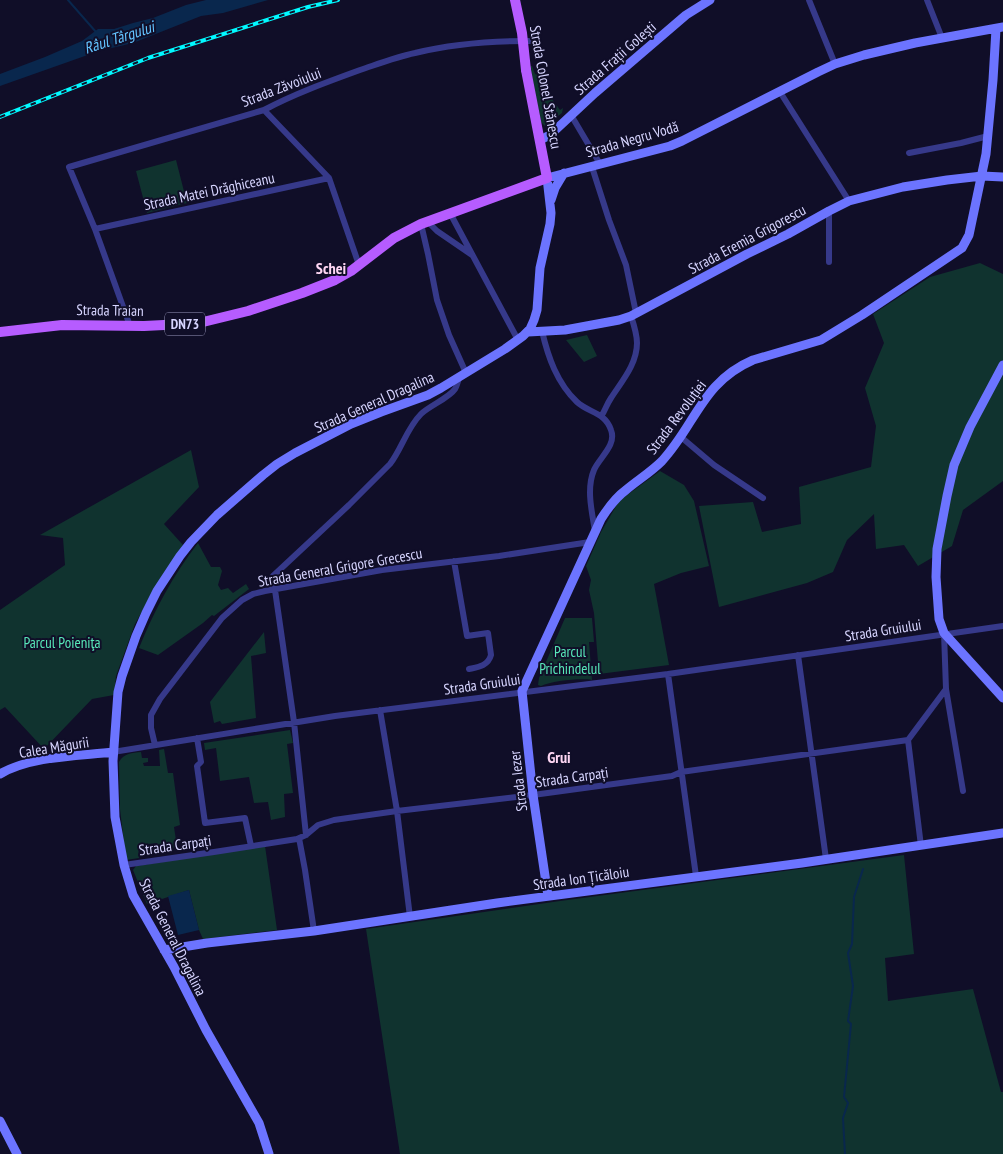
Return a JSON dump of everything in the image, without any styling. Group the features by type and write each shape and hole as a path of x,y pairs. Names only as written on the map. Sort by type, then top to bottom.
{"main road":[{"name":"Strada Colonel Stănescu","path":"515,0 522,33 526,70 547,178"},
{"path":"531,184 542,166 544,158"},
{"name":"Strada Negru Vodă","path":"359,265 394,238 424,223 547,178"},
{"name":"Strada Traian","path":"0,332 62,325 130,326 203,322 258,308 328,283 359,265"}],"street":[{"name":"Strada Frații Golești","path":"540,140 550,135 595,93 686,15 710,0"},
{"path":"809,0 835,64"},
{"path":"927,0 942,38"},
{"name":"Strada Negru Vodă","path":"547,178 670,146 835,64 864,55 999,28"},
{"name":"Strada Revoluției","path":"522,691 601,519 624,491 650,472 672,449 706,396 731,372 743,365 822,340 962,248 969,235 986,154 999,28"},
{"name":"Strada Zăvoiului","path":"94,229 69,167 264,110 336,79 391,59 456,45 530,41"},
{"path":"780,92 849,201"},
{"path":"264,110 329,178 359,265"},
{"path":"571,115 596,165 609,220 626,265 637,343 633,364 602,416"},
{"path":"909,152 961,144 988,136"},
{"path":"550,202 555,188 564,173"},
{"name":"Strada Eremia Grigorescu","path":"528,332 565,330 619,320 634,315 849,201 903,187 947,180 982,176 1003,177"},
{"name":"Strada Matei Drăghiceanu","path":"94,229 329,178"},
{"name":"Strada General Dragalina","path":"269,1154 259,1123 133,895 124,865 115,817 113,752 118,692 122,676 146,613 157,591 180,556 217,516 263,475 283,461 363,419 428,395 528,332 537,310 540,268 550,224 551,213 547,178"},
{"path":"531,184 543,191 550,202"},
{"path":"829,211 829,262"},
{"path":"450,213 518,340"},
{"path":"424,223 473,256"},
{"path":"306,835 294,722 274,590 270,580 390,464 414,422 421,414 455,388 462,375 437,300 424,223"},
{"path":"94,229 130,326"},
{"path":"542,331 554,370 566,390 579,404 602,416 612,431 612,441 592,477 590,497 595,532"},
{"path":"963,791 946,689 944,633 940,619 936,577 937,549 954,465 970,427 1003,365"},
{"path":"681,437 714,465 763,498"},
{"name":"Strada General Grigore Grecescu","path":"155,745 151,728 152,715 160,699 222,618 242,600 253,594 382,570 590,542"},
{"path":"454,561 467,636 488,633 490,659 481,667 469,669"},
{"name":"Strada Gruiului","path":"113,752 294,722 522,691 668,674 1003,626"},
{"path":"944,633 1003,698"},
{"path":"798,655 826,859"},
{"path":"668,674 696,876"},
{"path":"921,846 908,740 946,689"},
{"name":"Strada Iezer","path":"522,691 533,795 548,896"},
{"path":"380,710 410,917"},
{"path":"197,738 201,762 197,766 205,823 245,818 250,846"},
{"name":"Strada Carpați","path":"124,865 299,838 318,825 334,820 672,776 681,772 908,740"},
{"name":"Calea Măgurii","path":"0,774 32,762 113,752"},
{"name":"Strada Ion Țicăloiu","path":"164,950 207,943 314,931 496,903 921,846 1003,833"},
{"path":"299,838 306,870 314,931"},
{"path":"0,1121 17,1154"}],"green space":[{"path":"530,66 532,66 535,74 540,76 545,83 542,85 560,110 563,108 562,113 545,126 541,122"},
{"path":"176,160 187,203 147,213 136,171"},
{"path":"980,263 1003,274 1003,481 963,510 952,546 918,566 904,545 876,549 874,514 847,540 833,572 807,583 719,607 699,506 753,502 762,532 801,524 799,487 871,467 876,426 865,388 884,343 873,314 930,277"},
{"path":"587,335 597,356 584,362 566,340"},
{"name":"Parcul Poieniţa","path":"191,450 199,487 164,524 183,545 156,586 135,624 116,676 114,695 92,699 44,749 5,707 0,710 0,610 65,565 63,538 40,535"},
{"path":"660,471 684,485 694,501 709,566 681,573 654,584 669,665 599,674 594,613 589,590 591,580 586,566 601,532 619,501"},
{"path":"198,543 211,567 220,567 222,571 218,585 221,590 228,588 233,593 246,584 249,589 158,655 139,648 165,594 180,568"},
{"name":"Parcul Prichindelul","path":"565,618 592,618 594,642 589,642 592,680 566,680 541,686 538,685 539,678"},
{"path":"264,632 266,653 251,656 256,718 222,724 220,721 214,723 210,702"},
{"path":"290,730 293,743 287,744 293,793 284,794 285,817 271,820 268,802 254,803 249,777 220,781 216,748 205,750 204,743"},
{"path":"164,749 168,773 173,773 180,825 174,827 177,847 159,850 157,843 138,845 139,858 126,860 120,809 119,762 126,755 141,752 142,758 148,758 148,762 143,763 144,766 160,766 159,750"},
{"path":"265,846 277,930 203,939 189,890 147,904 133,870 136,866"},
{"path":"904,855 914,954 885,958 888,1001 973,989 1001,1092 1003,1092 1003,1154 400,1154 366,929"}],"water":[{"name":"Râul Târgului","path":"206,0 268,0 223,13 201,16 133,43 99,51 0,86 0,74 82,41 98,29 114,29"},
{"path":"189,890 199,930 178,935 168,896"}],"waterway":[{"name":"Râul Târgului","path":"68,0 96,32"},
{"path":"845,1154 843,1118 848,1103 844,1097 851,1024 848,1021 853,986 848,953 852,944 854,897 863,869"}],"railway":[{"path":"0,117 148,58 308,7 338,0"}],"district":[{"name":"Schei","path":"331,268"},
{"name":"Grui","path":"559,757"}]}
